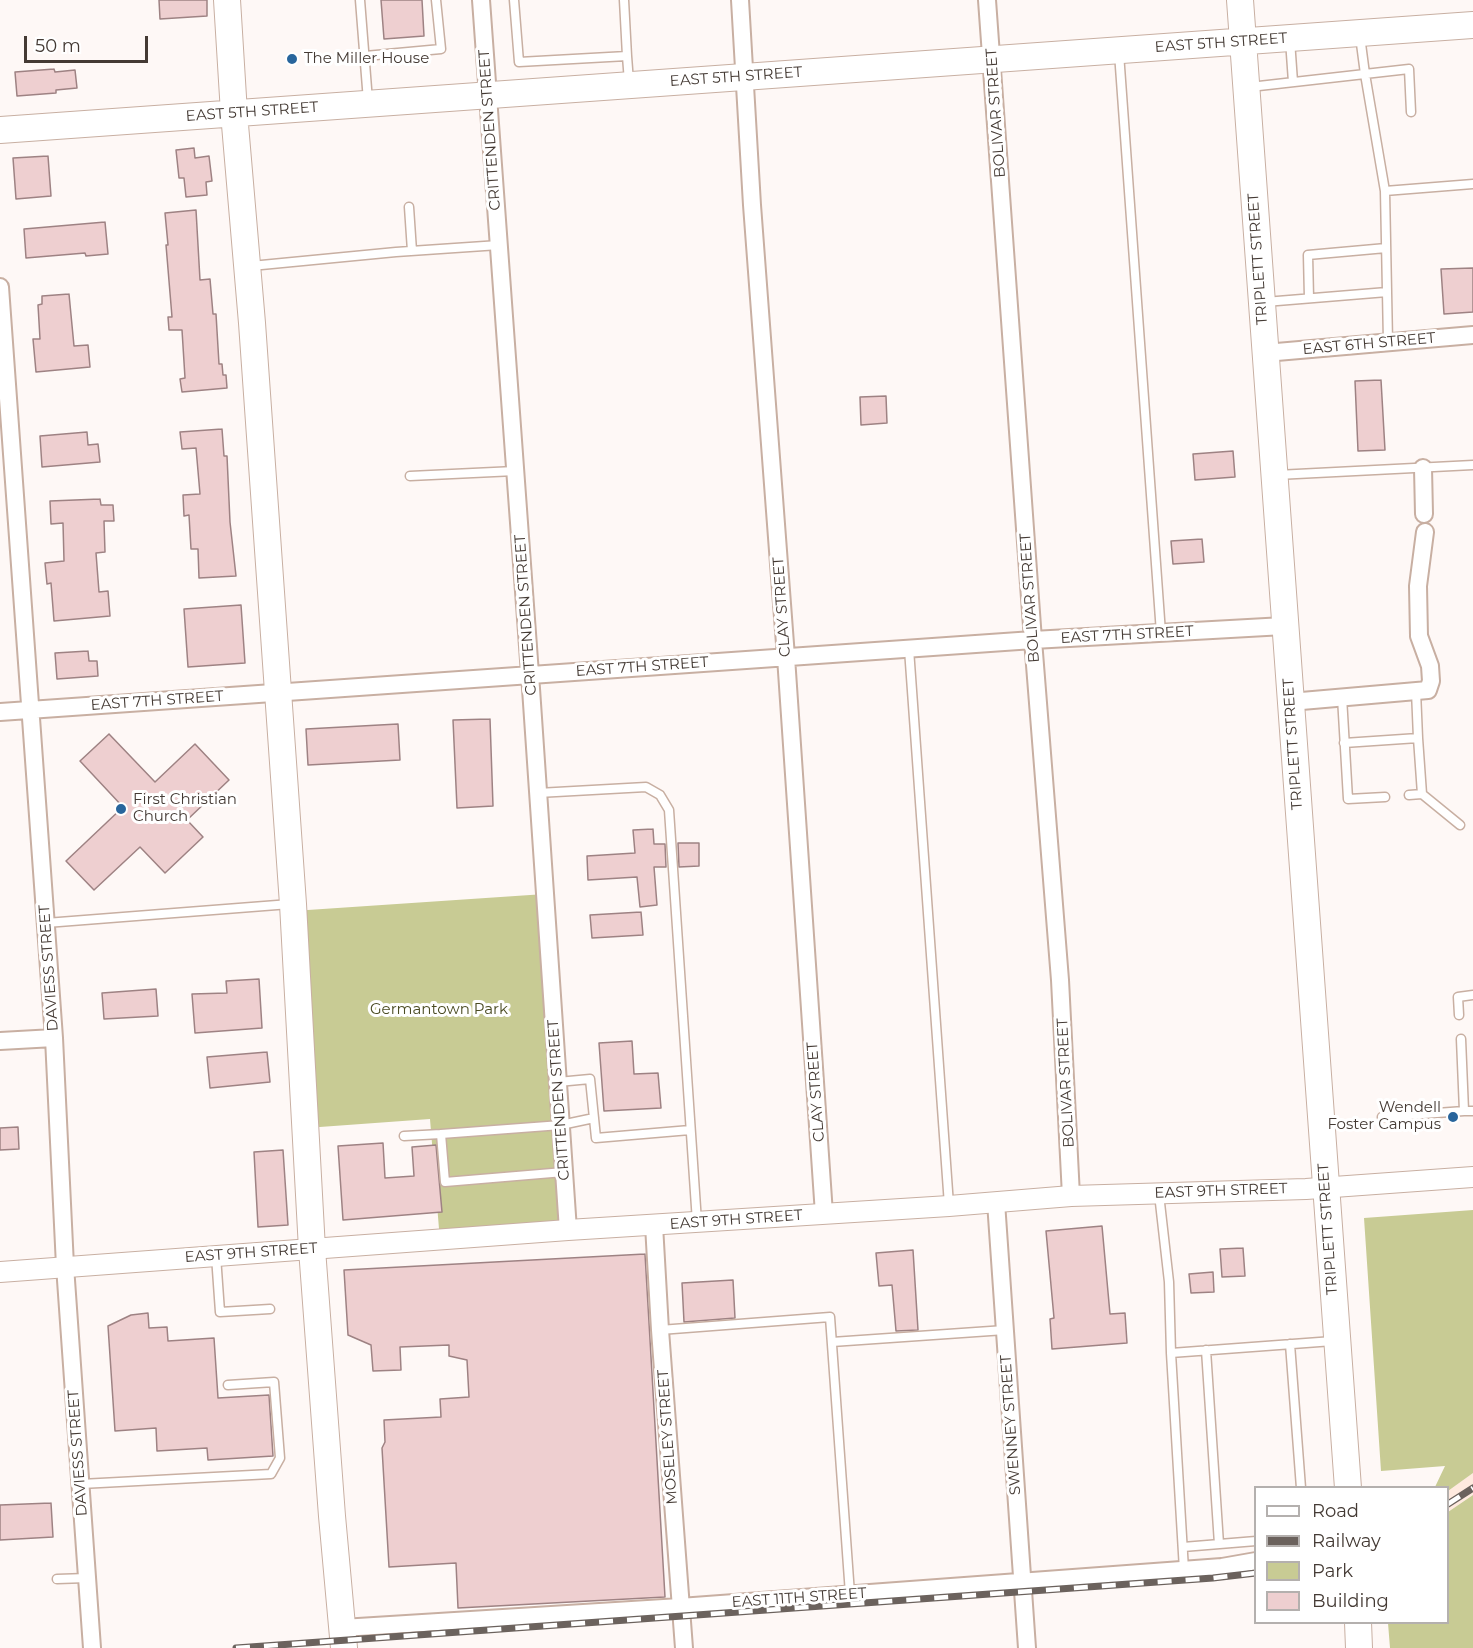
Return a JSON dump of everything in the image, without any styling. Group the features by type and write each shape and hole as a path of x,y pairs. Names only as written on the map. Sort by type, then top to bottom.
{"main road":[{"path":"227,0 293,904 312,1249 343,1638"},
{"name":"TRIPLETT STREET","path":"1240,0 1348,1486"},
{"name":"EAST 5TH STREET","path":"0,130 1473,25"},
{"path":"1358,1624 1359,1648"}],"street":[{"name":"CRITTENDEN STREET","path":"481,0 568,1230"},
{"name":"CLAY STREET","path":"740,0 752,206 824,1214"},
{"name":"BOLIVAR STREET","path":"987,0 1060,980 1071,1196"},
{"name":"DAVIESS STREET","path":"0,287 54,1038 65,1266 92,1648"},
{"name":"EAST 6TH STREET","path":"1265,353 1473,335"},
{"path":"1423,468 1424,514"},
{"path":"1290,702 1428,690 1431,681 1430,666 1419,636 1418,586 1425,532"},
{"name":"EAST 7TH STREET","path":"0,712 1033,640 1284,626"},
{"path":"0,1041 54,1038"},
{"name":"EAST 9TH STREET","path":"0,1272 1071,1196 1325,1188 1473,1177"},
{"name":"SWENNEY STREET","path":"996,1202 1027,1648"},
{"name":"MOSELEY STREET","path":"654,1225 684,1648"},
{"name":"EAST 11TH STREET","path":"343,1638 681,1607 1222,1567 1254,1561"}],"lane":[{"path":"360,0 368,105"},
{"path":"365,56 441,49 436,0"},
{"path":"514,0 519,62 627,56"},
{"path":"624,0 629,85"},
{"path":"1359,33 1385,190 1388,342"},
{"path":"1290,38 1293,82"},
{"path":"1119,50 1161,633"},
{"path":"1246,87 1409,69 1411,112"},
{"path":"1385,190 1473,184"},
{"path":"409,207 412,251"},
{"path":"247,266 499,245"},
{"path":"1309,298 1308,255 1386,249"},
{"path":"1261,302 1386,292"},
{"path":"1274,475 1473,465"},
{"path":"410,476 515,471"},
{"path":"909,649 949,1206"},
{"path":"1416,691 1422,794"},
{"path":"1342,697 1348,799 1385,797"},
{"path":"1344,743 1418,738"},
{"path":"538,793 646,787 660,795 669,810 697,1222"},
{"path":"1409,795 1422,794 1460,825"},
{"path":"46,923 293,904"},
{"path":"1459,1015 1458,997 1473,995"},
{"path":"1382,1117 1468,1111 1461,1039"},
{"path":"558,1082 590,1079 596,1138 690,1130"},
{"path":"404,1136 561,1125 594,1118"},
{"path":"441,1134 445,1182 564,1172"},
{"path":"1159,1193 1169,1282 1184,1570"},
{"path":"216,1256 219,1312 270,1309"},
{"path":"660,1330 830,1317 850,1594"},
{"path":"832,1342 1005,1330"},
{"path":"1171,1353 1337,1341"},
{"path":"1290,1344 1301,1486"},
{"path":"1206,1350 1219,1544"},
{"path":"81,1484 271,1474 280,1458 274,1382 228,1384"},
{"path":"1183,1547 1254,1540"},
{"path":"57,1579 87,1578"}],"shaded area":[{"path":"1473,1473 1473,1495 1449,1511 1449,1490"}],"green space":[{"name":"Germantown Park","path":"545,894 568,1230 440,1241 430,1119 306,1128 293,911"},
{"path":"1473,1210 1473,1473 1449,1490 1449,1486 1435,1486 1445,1466 1381,1471 1364,1218"},
{"path":"1473,1495 1473,1648 1390,1648 1388,1624 1449,1624 1449,1511"}],"building":[{"path":"159,0 207,0 207,16 160,19"},
{"path":"381,0 422,0 424,36 384,39"},
{"path":"54,69 55,72 75,70 77,88 56,90 56,93 17,96 15,72"},
{"path":"194,148 195,158 209,156 212,181 206,182 207,195 186,197 184,178 179,178 176,150"},
{"path":"48,156 51,196 16,199 13,158"},
{"path":"196,210 200,280 210,279 213,314 216,314 219,364 222,364 223,375 226,375 227,388 182,392 180,379 185,378 182,330 169,330 168,317 172,317 165,213"},
{"path":"105,222 108,254 86,256 85,253 26,258 24,229"},
{"path":"1473,268 1473,312 1444,314 1441,269"},
{"path":"69,294 74,346 88,345 90,367 36,372 33,339 40,339 38,305 42,304 42,296"},
{"path":"1381,380 1385,450 1358,451 1355,381"},
{"path":"886,396 887,423 861,425 860,397"},
{"path":"222,429 224,456 227,456 230,522 236,576 199,578 198,549 191,549 189,515 184,516 183,495 200,494 196,448 182,449 180,432"},
{"path":"87,432 88,445 98,444 100,462 42,467 40,436"},
{"path":"1233,451 1235,477 1195,480 1193,454"},
{"path":"100,499 101,505 113,505 114,521 104,521 105,552 96,553 99,592 108,591 110,616 54,621 51,583 47,584 45,563 64,561 63,523 51,524 50,501"},
{"path":"1202,539 1204,562 1173,564 1171,541"},
{"path":"241,605 245,663 188,667 184,609"},
{"path":"88,651 89,661 97,661 98,676 57,679 55,653"},
{"path":"490,719 493,806 457,808 453,720"},
{"path":"398,724 400,760 308,765 306,729"},
{"path":"109,734 155,782 195,744 229,780 187,820 203,837 165,873 140,847 94,890 66,861 123,807 80,761"},
{"path":"653,829 654,844 665,844 666,867 654,867 657,905 640,907 637,877 588,880 587,856 635,853 633,830"},
{"path":"678,843 699,843 699,866 679,867"},
{"path":"641,912 643,935 592,938 590,915"},
{"path":"259,979 262,1028 195,1033 192,994 227,993 226,981"},
{"path":"156,989 158,1016 104,1019 102,993"},
{"path":"632,1041 634,1074 658,1073 661,1108 604,1111 599,1043"},
{"path":"267,1052 270,1082 210,1088 207,1057"},
{"path":"18,1127 19,1149 0,1150 0,1128"},
{"path":"383,1143 385,1178 414,1176 412,1147 436,1145 442,1212 343,1220 338,1146"},
{"path":"283,1150 288,1225 258,1227 254,1152"},
{"path":"1102,1226 1110,1314 1125,1313 1127,1343 1052,1349 1050,1319 1054,1318 1046,1231"},
{"path":"1243,1248 1245,1276 1222,1277 1220,1249"},
{"path":"913,1250 918,1330 896,1331 892,1285 879,1286 876,1253"},
{"path":"645,1254 665,1597 458,1608 456,1563 389,1567 382,1448 385,1442 384,1420 441,1417 440,1399 469,1397 467,1360 449,1356 449,1345 400,1347 401,1370 373,1371 371,1345 348,1335 344,1270"},
{"path":"1213,1272 1214,1292 1191,1293 1189,1274"},
{"path":"733,1280 735,1318 684,1322 682,1283"},
{"path":"148,1313 149,1328 167,1327 168,1341 214,1338 218,1398 269,1395 273,1456 208,1460 207,1448 157,1451 156,1428 115,1431 108,1326 131,1315"},
{"path":"51,1503 53,1537 0,1540 0,1505"}],"railway":[{"path":"1449,1503 1473,1488"},
{"path":"236,1648 1254,1573"}],"place":[{"name":"The Miller House","path":"292,59"},
{"name":"First Christian Church","path":"121,809"},
{"name":"Wendell Foster Campus","path":"1453,1117"}]}
